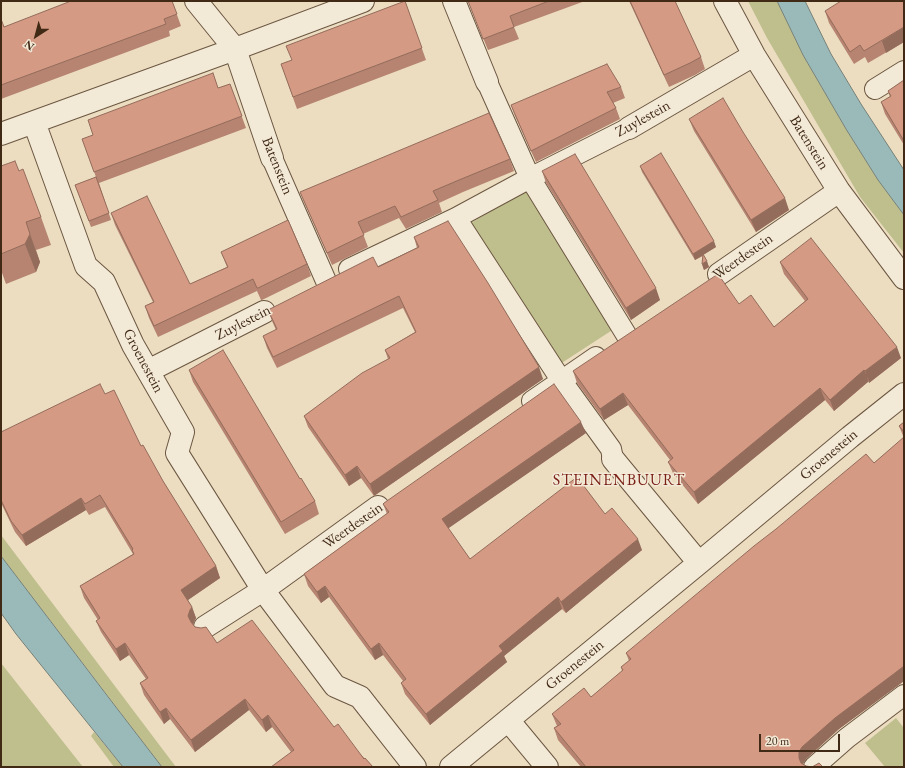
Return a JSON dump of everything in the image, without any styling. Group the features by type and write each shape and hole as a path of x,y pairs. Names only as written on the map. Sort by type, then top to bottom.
{"street":[{"name":"Batenstein","path":"196,1 236,49 272,158 319,284"},
{"path":"1,134 236,49 363,1"},
{"path":"454,1 487,82 530,178 622,340 561,380 518,411"},
{"name":"Batenstein","path":"725,1 754,55 839,191 904,278"},
{"name":"Zuylestein","path":"319,284 456,218 530,178 629,128 754,55"},
{"path":"875,89 904,71"},
{"name":"Groenestein","path":"34,122 86,266 104,282 133,345 183,432 176,454 263,590 335,686 360,697 414,767"},
{"name":"Weerdestein","path":"712,278 839,191"},
{"path":"456,218 561,380 610,449 613,459 699,563"},
{"name":"Zuylestein","path":"148,371 271,309"},
{"name":"Groenestein","path":"451,767 904,394"},
{"name":"Weerdestein","path":"263,590 385,503"},
{"path":"205,627 263,590"},
{"path":"814,767 847,738 904,695"},
{"path":"508,720 547,767"}],"green space":[{"path":"748,1 777,1 803,55 846,129 878,180 904,215 904,253 860,197 767,38"},
{"path":"527,190 614,329 557,366 469,224"},
{"path":"1,535 176,767 162,767 1,556"},
{"path":"1,663 83,767 1,767"},
{"path":"896,718 904,728 904,767 885,767 865,743"},
{"path":"94,732 123,767 114,767 91,736"}],"water":[{"path":"777,1 805,1 831,54 861,104 904,170 904,215 878,180 846,129 803,55"},
{"path":"1,556 162,767 123,767 16,634 1,613"}],"building":[{"path":"71,1 172,1 177,14 164,19 166,24 1,85 1,19 4,27"},
{"path":"405,1 422,48 293,97 281,64 292,60 286,46"},
{"path":"468,1 549,1 510,16 514,27 483,39"},
{"path":"630,1 675,1 701,57 664,75"},
{"path":"841,1 904,1 904,27 864,51 860,45 850,52 825,11"},
{"path":"607,64 621,87 607,92 616,108 531,151 511,105"},
{"path":"213,73 218,88 230,84 242,116 94,172 82,139 93,135 88,120"},
{"path":"904,80 904,141 881,102 891,96 888,91"},
{"path":"723,98 785,198 751,220 689,119"},
{"path":"489,113 510,159 433,191 438,200 401,217 395,206 358,222 364,235 327,253 300,192"},
{"path":"661,153 714,241 693,254 640,166"},
{"path":"575,154 656,288 626,308 542,171"},
{"path":"15,161 19,171 23,169 41,217 26,222 30,234 25,244 1,254 1,166"},
{"path":"96,177 109,213 89,221 75,185"},
{"path":"147,196 190,284 228,267 221,252 288,220 307,264 258,288 253,279 154,326 145,306 154,302 111,213"},
{"path":"448,221 539,367 370,484 357,466 345,475 304,416 362,373 390,358 385,350 416,332 399,296 273,357 263,336 277,329 268,310 373,257 378,267 419,247 414,237"},
{"path":"811,238 897,347 865,371 864,370 830,400 820,388 694,492 668,462 673,458 623,393 600,409 573,371 718,274 739,304 751,295 774,327 808,299 780,262"},
{"path":"703,254 707,261 702,264"},
{"path":"223,350 300,479 301,478 315,501 281,522 189,370"},
{"path":"100,384 105,394 114,390 141,446 143,445 163,481 216,566 181,590 192,607 188,616 191,622 195,627 206,627 217,643 252,620 334,727 338,724 364,759 365,758 373,767 271,767 294,750 268,715 262,720 245,699 191,740 166,708 160,712 140,683 148,678 125,643 116,649 96,621 100,618 80,586 134,554 133,549 100,495 85,504 81,498 22,535 11,521 1,500 1,432"},
{"path":"554,384 581,422 442,519 470,559 577,477 605,514 612,508 638,539 561,602 558,597 499,646 503,651 426,714 401,683 406,679 379,643 371,649 325,586 317,592 304,574 389,512 383,504 384,503"},
{"path":"904,422 904,432 899,426"},
{"path":"904,437 904,666 835,718 802,747 799,752 801,763 812,767 586,767 554,728 561,724 552,714 584,688 591,697 623,670 621,667 631,659 626,653 754,546 866,454 874,463"},
{"path":"819,763 823,767 812,767"}],"district":[{"name":"STEINENBUURT","path":"619,481"}]}
